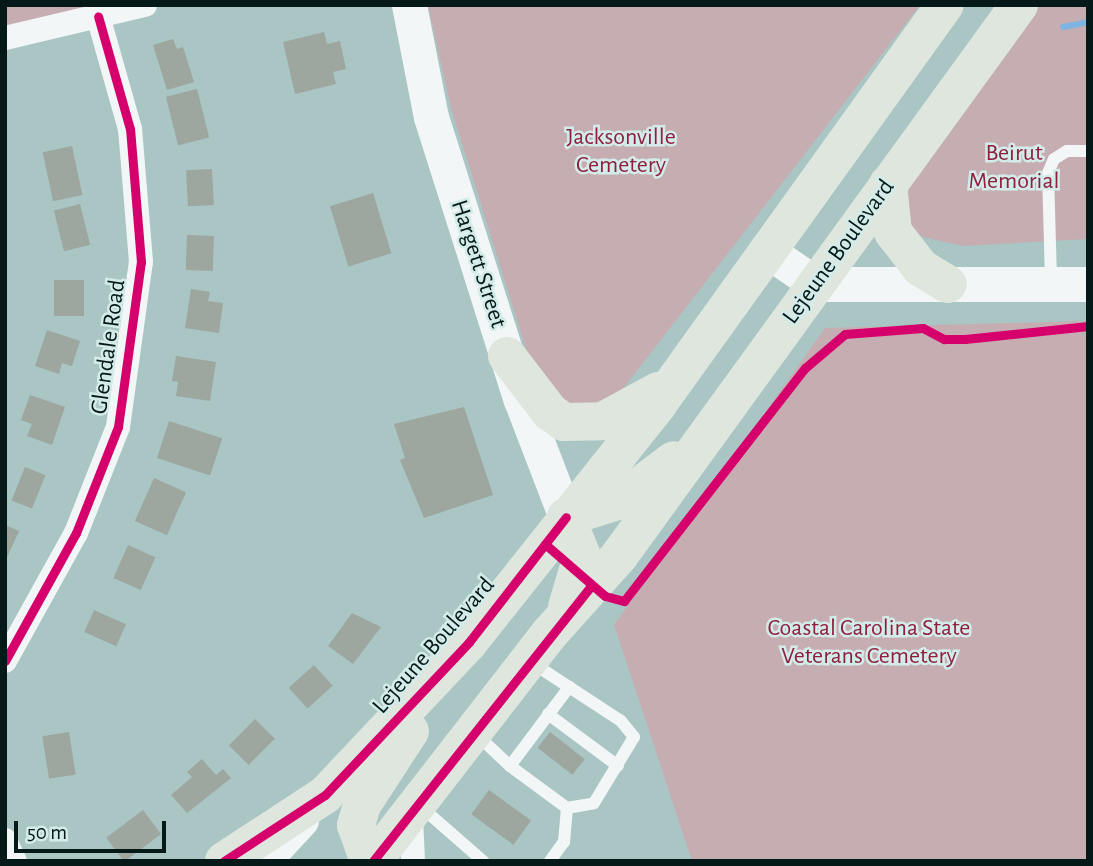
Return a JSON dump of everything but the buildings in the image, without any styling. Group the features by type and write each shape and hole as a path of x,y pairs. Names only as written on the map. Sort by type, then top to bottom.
{"main road":[{"name":"Hargett Street","path":"409,5 431,117 507,356 566,517"},
{"name":"Lejeune Boulevard","path":"224,861 325,795 469,642 672,384 945,5"},
{"name":"Lejeune Boulevard","path":"371,861 415,811 539,647 619,555 1019,5"},
{"path":"888,184 893,232 921,268 947,285"},
{"path":"766,250 816,284 1088,284"},
{"path":"507,356 550,412 564,422 603,421 672,384"},
{"path":"539,647 572,599 582,556 566,517 621,500 704,438"},
{"path":"371,861 356,825 362,805 469,642"},
{"path":"263,861 325,795"}],"street":[{"path":"5,38 145,5"},
{"name":"Glendale Road","path":"5,661 76,533 118,427 141,262 130,129 98,16"},
{"path":"413,861 415,811"},
{"path":"5,840 15,861"}],"lane":[{"path":"1051,284 1048,173 1054,159 1067,151 1088,151"},
{"path":"474,732 510,766 567,808 594,803 634,737 621,721 569,687 539,647"},
{"path":"510,766 569,687"},
{"path":"548,714 618,766"},
{"path":"550,861 564,842 567,808"},
{"path":"415,811 483,861"}],"green space":[{"path":"5,5 145,5 5,38"},
{"name":"Jacksonville Cemetery","path":"428,5 920,5 626,385 603,405 586,412 542,387 525,346 451,108"},
{"name":"Beirut Memorial","path":"1040,5 1088,5 1088,239 963,246 910,234 904,194"},
{"name":"Coastal Carolina State Veterans Cemetery","path":"1088,321 1088,861 692,861 614,625 825,328"}],"waterway":[{"path":"1063,27 1088,22"}],"cycle path":[{"path":"5,661 76,533 118,427 141,262 130,129 98,16"},
{"path":"545,544 605,596 624,601 805,368 845,334 923,328 944,339 965,339 1088,326"},
{"path":"224,861 325,795 469,642 566,517"},
{"path":"373,861 592,585"}]}
